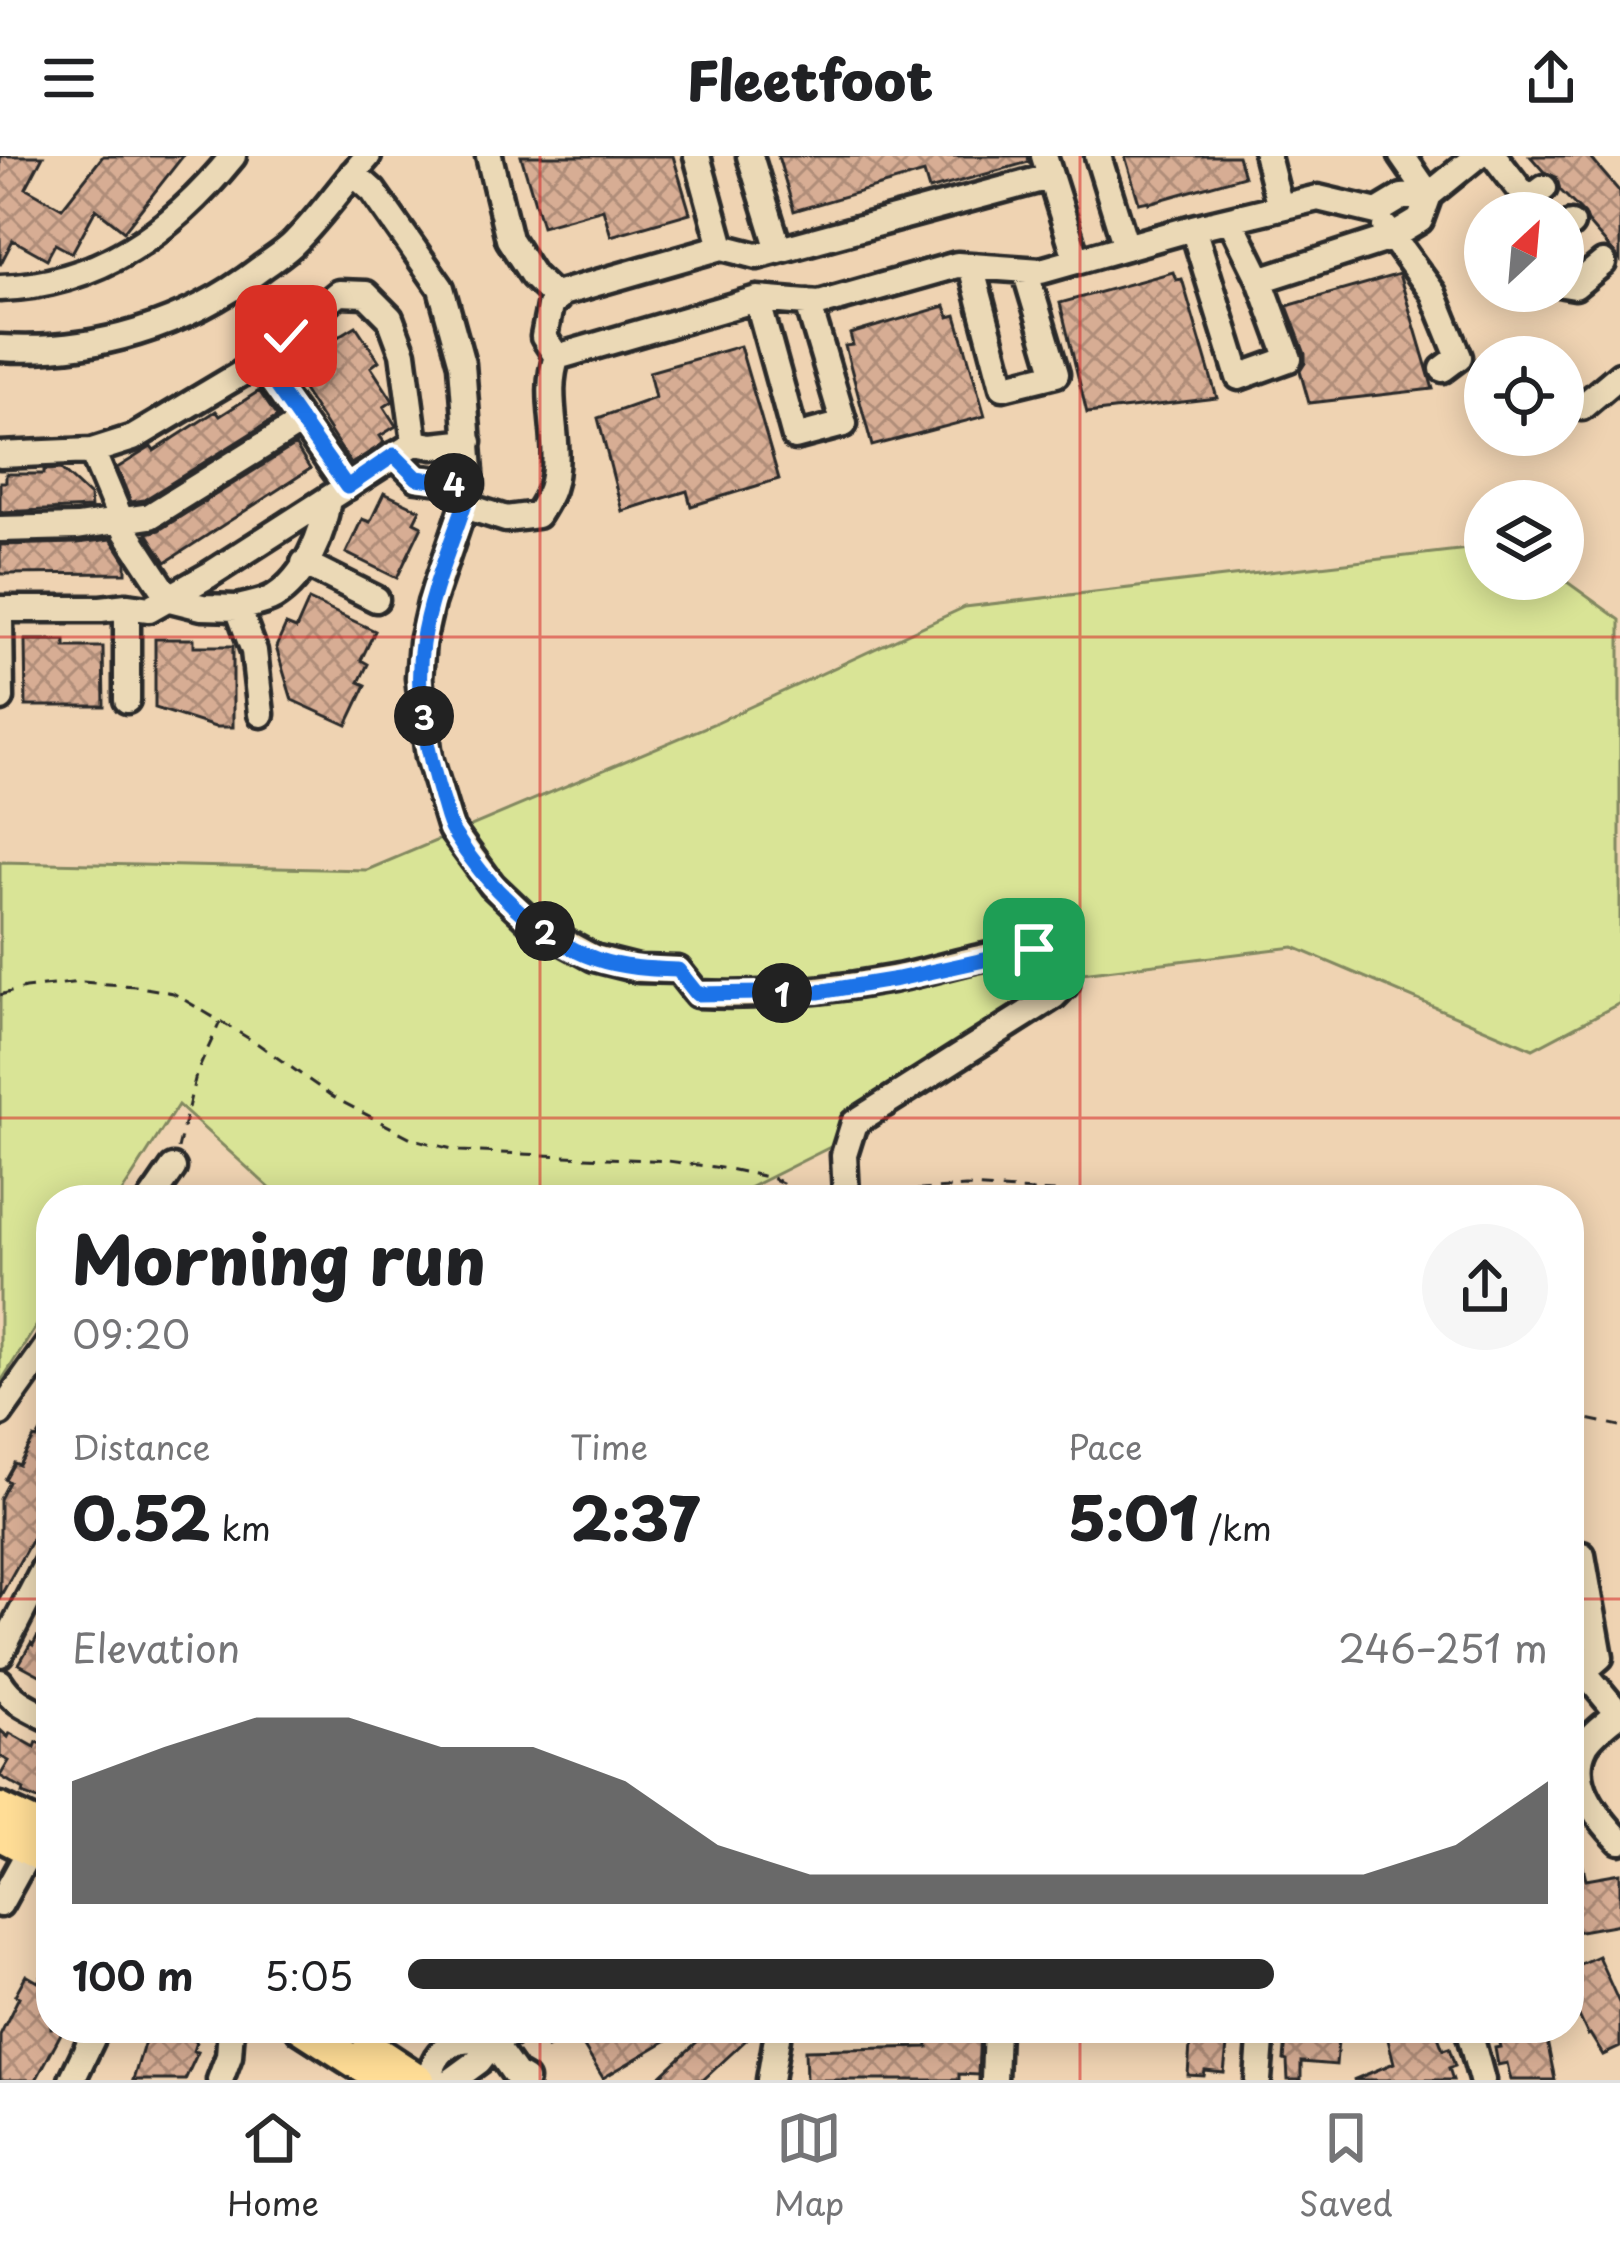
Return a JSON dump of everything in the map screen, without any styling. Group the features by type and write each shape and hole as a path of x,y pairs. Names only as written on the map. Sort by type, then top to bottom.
{"main road":[{"path":"0,1809 36,1834"},
{"path":"0,1835 36,1840"},
{"path":"325,2043 383,2080"},
{"path":"363,2043 419,2080"}],"street":[{"path":"0,289 34,287 114,262 158,232 233,156"},
{"path":"489,156 509,239 533,276 557,299"},
{"path":"697,156 722,247"},
{"path":"750,156 768,253 763,299 795,437 844,424 808,303"},
{"path":"1098,156 1126,247"},
{"path":"1267,156 1280,207"},
{"path":"1402,156 1429,195"},
{"path":"1260,280 1390,238 1420,220 1429,195 1477,156"},
{"path":"1494,156 1521,192"},
{"path":"0,348 101,342 173,321 232,290 296,242 360,165 441,288 462,364 468,496 431,603 419,678 429,757 451,829 492,885 535,926 594,958 638,969 678,970 697,994 818,992 1034,949 1057,954 1063,964 1066,984 1054,995 854,1124 844,1155 848,1185"},
{"path":"557,357 544,337 550,306 562,293 722,247 768,253 1046,166 1076,261"},
{"path":"557,357 763,299 820,304 957,266 1041,271 1318,198 1377,212 1402,197 1429,195"},
{"path":"1377,212 1390,238 1433,293 1460,358 1443,369"},
{"path":"1193,228 1239,377 1288,359 1260,280 1231,220"},
{"path":"1584,278 1603,262"},
{"path":"970,266 1003,387 1055,374 1025,270"},
{"path":"0,455 92,451 133,438 259,362 339,293 366,294 389,318 404,353 405,449 417,478 468,496 506,519 537,514 551,489 555,451 551,372 557,357"},
{"path":"92,451 125,532 170,598 202,608 238,608 273,597 304,563 337,493 301,422 259,362"},
{"path":"1584,405 1620,375"},
{"path":"0,529 77,527 150,516 301,422"},
{"path":"0,609 148,609 405,449 469,442"},
{"path":"304,563 376,599"},
{"path":"127,606 127,700"},
{"path":"238,608 254,651 261,714"},
{"path":"0,619 2,698"},
{"path":"161,1185 173,1168"},
{"path":"0,1413 36,1362"},
{"path":"1584,1566 1600,1651 1600,1657 1584,1671"},
{"path":"0,1654 36,1600"},
{"path":"0,1682 11,1697 36,1712"},
{"path":"1584,1685 1619,1713 1584,1750"},
{"path":"1584,1790 1595,1815 1620,1841"},
{"path":"0,1904 36,1856"},
{"path":"72,2080 90,2043"},
{"path":"220,2080 230,2043"},
{"path":"430,2080 430,2072 452,2043"},
{"path":"453,2080 479,2061 493,2043 515,2074 525,2080"},
{"path":"770,2080 776,2043"},
{"path":"994,2080 995,2043"},
{"path":"1258,2080 1261,2043"},
{"path":"1472,2043 1482,2080"}],"path":[{"path":"0,995 82,982 173,993 334,1097 413,1139 460,1151 668,1161 772,1178 787,1185"},
{"path":"173,1168 196,1075 221,1020"},
{"path":"1584,1418 1620,1426"}],"green space":[{"path":"1464,549 1464,600 1584,600 1584,594 1620,620 1620,1003 1533,1049 1294,947 1066,975 876,1124 755,1185 266,1185 178,1105 127,1185 36,1185 36,1327 0,1383 0,862 367,870 713,724 965,607"}],"building":[{"path":"0,156 43,156 26,188 62,208 103,156 183,156 124,231 96,209 72,253 55,244 47,259 13,240 0,265"},
{"path":"521,156 673,156 690,213 611,236 603,209 542,226"},
{"path":"778,156 1028,156 1029,162 929,190 924,173 794,211"},
{"path":"1125,156 1238,156 1244,176 1139,203"},
{"path":"1530,156 1589,156 1620,192 1620,260 1587,222 1584,192 1562,192 1556,177 1544,172"},
{"path":"1173,272 1176,280 1182,279 1217,398 1087,413 1060,303"},
{"path":"1399,274 1433,389 1309,403 1300,371 1305,354 1287,306"},
{"path":"945,306 949,317 956,315 985,416 872,446 845,346 853,345 850,334"},
{"path":"356,326 379,361 371,367 393,401 384,407 396,426 380,436 381,445 351,464 292,373"},
{"path":"740,346 779,479 691,506 687,491 622,511 598,418 655,398 649,372"},
{"path":"259,391 277,417 144,500 131,502 117,468"},
{"path":"295,445 310,469 166,562 147,533"},
{"path":"61,469 90,496 91,508 0,512 0,482 6,482 6,474"},
{"path":"384,493 420,510 414,522 422,526 397,578 346,553 362,519 370,522"},
{"path":"111,539 126,562 126,573 0,574 0,545"},
{"path":"309,600 375,631 361,660 368,664 359,682 366,685 347,725 292,700 276,647 286,625 296,629"},
{"path":"155,639 233,646 233,727 215,727 155,708"},
{"path":"25,640 103,647 104,706 26,706"},
{"path":"34,1438 36,1532 0,1597 0,1499 9,1482 5,1479"},
{"path":"36,1639 36,1673 19,1664"},
{"path":"0,1730 36,1744 36,1799 0,1776 9,1761 0,1756"},
{"path":"1584,1871 1586,1879 1620,1873 1620,1924 1584,1930"},
{"path":"1598,1956 1620,2005 1620,2047 1603,2055 1584,2027 1584,1962"},
{"path":"26,1975 36,1981 36,2043 56,2043 36,2080 0,2080 0,2035"},
{"path":"144,2043 196,2043 193,2051 198,2052 185,2080 133,2080"},
{"path":"582,2043 662,2043 603,2078"},
{"path":"696,2043 743,2043 703,2080 656,2080"},
{"path":"928,2043 979,2043 978,2075 959,2074 959,2080 806,2080 805,2050 928,2047"},
{"path":"1190,2043 1227,2043 1224,2073 1188,2075"},
{"path":"1286,2043 1338,2043 1336,2065 1301,2062 1301,2080 1288,2080"},
{"path":"1389,2043 1440,2043 1443,2050 1449,2048 1455,2066 1449,2068 1453,2080 1353,2080 1394,2063"},
{"path":"1499,2043 1547,2043 1555,2080 1511,2080 1507,2063 1498,2065 1495,2048"}],"route":[{"path":"286,336 259,362 347,487 394,455 417,478 471,485 422,642 419,678 429,757 451,829 492,885 535,926 594,958 638,969 678,970 697,994 818,992 1034,949"}]}
